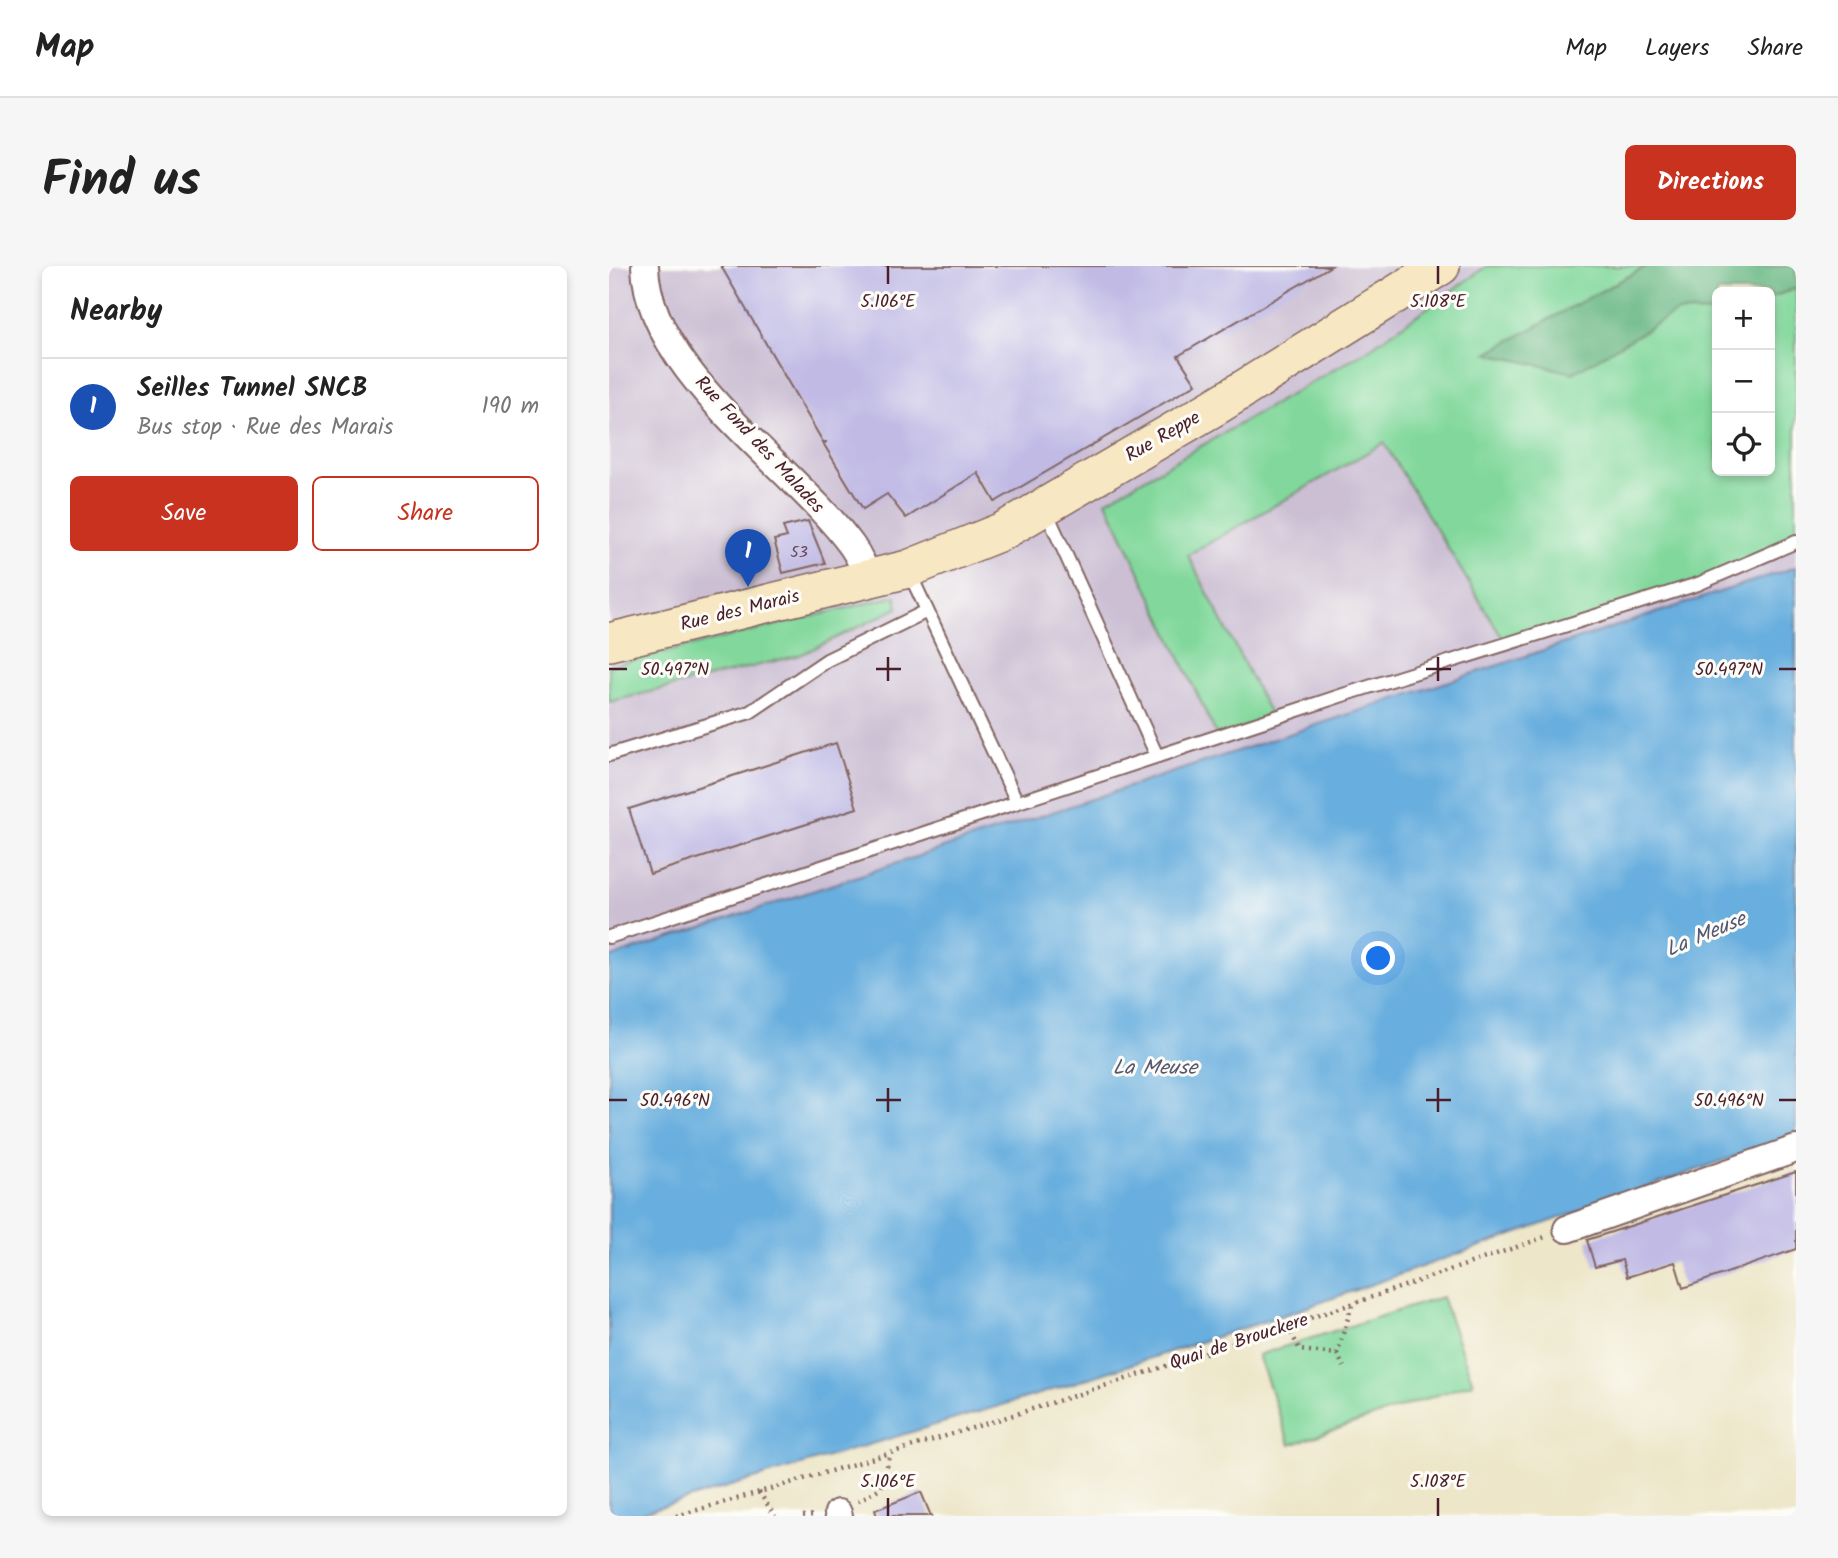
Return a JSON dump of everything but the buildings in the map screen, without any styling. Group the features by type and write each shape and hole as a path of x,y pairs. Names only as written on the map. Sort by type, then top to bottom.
{"main road":[{"name":"Rue Reppe","path":"870,579 908,569 1003,531 1218,405 1441,266"},
{"name":"Rue des Marais","path":"609,642 870,579"}],"street":[{"name":"Rue Fond des Malades","path":"645,266 645,285 666,336 701,387 852,546 870,579"},
{"path":"1567,1230 1796,1149"}],"lane":[{"path":"1044,507 1157,756"},
{"path":"609,937 1157,756 1698,584 1796,542"},
{"path":"908,569 1017,802"},
{"path":"609,755 750,712 827,660 927,611"}],"path":[{"name":"Quai de Brouckere","path":"676,1516 890,1454 1288,1327 1567,1230"},
{"path":"1344,1367 1336,1354 1352,1305"},
{"path":"1288,1327 1300,1350 1336,1354"},
{"path":"839,1515 882,1487 890,1454"},
{"path":"759,1492 775,1516"}],"shaded area":[{"path":"609,266 1796,266 1796,567 609,958"}],"green space":[{"path":"1487,266 1796,266 1796,542 1698,584 1506,644 1384,443 1188,555 1272,718 1217,736 1106,501 1366,351"},
{"path":"1647,266 1796,266 1796,288 1775,296 1775,287 1712,287 1712,313 1677,312 1573,373 1487,353"},
{"path":"896,596 898,608 800,655 609,702 609,666"},
{"path":"1442,1297 1473,1383 1290,1445 1258,1355"}],"water":[{"name":"La Meuse","path":"1796,567 1796,1135 1299,1310 1046,1392 630,1516 609,1516 609,958"}],"place":[{"name":"Seilles Tunnel SNCB","path":"748,587"}]}
